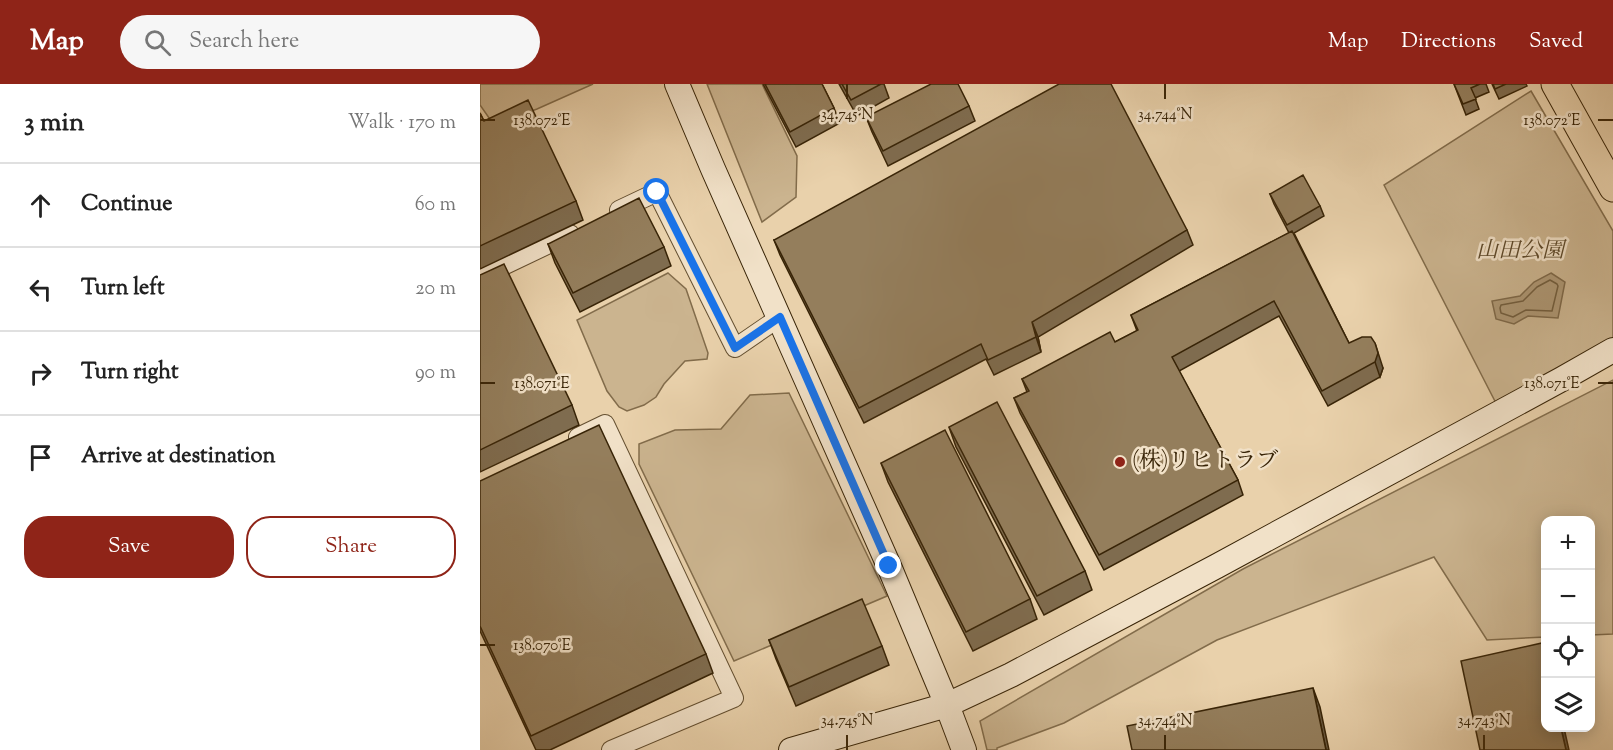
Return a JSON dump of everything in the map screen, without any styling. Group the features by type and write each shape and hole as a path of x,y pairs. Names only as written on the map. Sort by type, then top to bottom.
{"main road":[{"path":"1555,84 1613,188"}],"street":[{"path":"677,84 889,566 964,750"},
{"path":"605,217 657,192 735,348 780,317"},
{"path":"480,277 584,227"},
{"path":"791,750 947,705 1011,675 1217,566 1613,350"},
{"path":"563,445 605,424 734,698 611,750"}],"green space":[{"path":"480,84 593,84 494,125 480,105"},
{"path":"707,84 762,84 797,156 796,197 762,222"},
{"name":"山田公園","path":"1531,91 1613,231 1613,339 1499,409 1384,185"},
{"path":"668,273 686,289 708,353 707,359 685,361 664,384 656,397 644,405 627,411 619,407 607,391 577,320"},
{"path":"1613,380 1613,634 1595,635 1595,516 1541,516 1541,637 1487,640 1434,557 1217,640 1064,723 997,748 997,750 987,750 980,721 1243,569"},
{"path":"789,393 887,596 734,661 639,464 639,444 675,430 721,429 750,395"}],"water":[{"path":"1551,273 1565,282 1558,318 1528,316 1514,324 1496,319 1492,301 1520,296 1534,282"}],"building":[{"path":"765,84 822,84 834,108 790,132"},
{"path":"842,84 881,84 851,100"},
{"path":"931,84 958,84 969,106 883,151 866,117"},
{"path":"1059,84 1111,84 1187,230 1032,322 1036,337 988,360 981,344 859,408 774,240"},
{"path":"1454,84 1480,84 1471,88 1476,99 1463,104"},
{"path":"1493,84 1506,84 1495,89"},
{"path":"528,100 576,201 480,246 480,113 484,121"},
{"path":"1303,175 1320,206 1287,225 1270,194"},
{"path":"639,198 664,247 573,293 548,244"},
{"path":"1292,231 1349,343 1362,337 1371,337 1378,353 1375,362 1322,391 1274,301 1172,357 1238,480 1099,555 1014,398 1029,391 1022,379 1110,332 1115,342 1138,330 1131,315"},
{"path":"504,264 572,405 480,450 480,275"},
{"path":"997,402 1085,571 1037,596 949,427"},
{"path":"599,425 706,654 531,736 480,626 480,481"},
{"path":"945,430 1030,599 966,632 881,463"},
{"path":"862,599 882,646 789,687 769,640"},
{"path":"1541,643 1541,732 1562,732 1566,750 1480,750 1461,661"},
{"path":"1313,688 1326,750 1132,750 1127,726"}],"place":[{"name":"(株)リヒトラブ","path":"1120,462"}],"route":[{"path":"657,192 735,348 780,317 889,566"}]}
